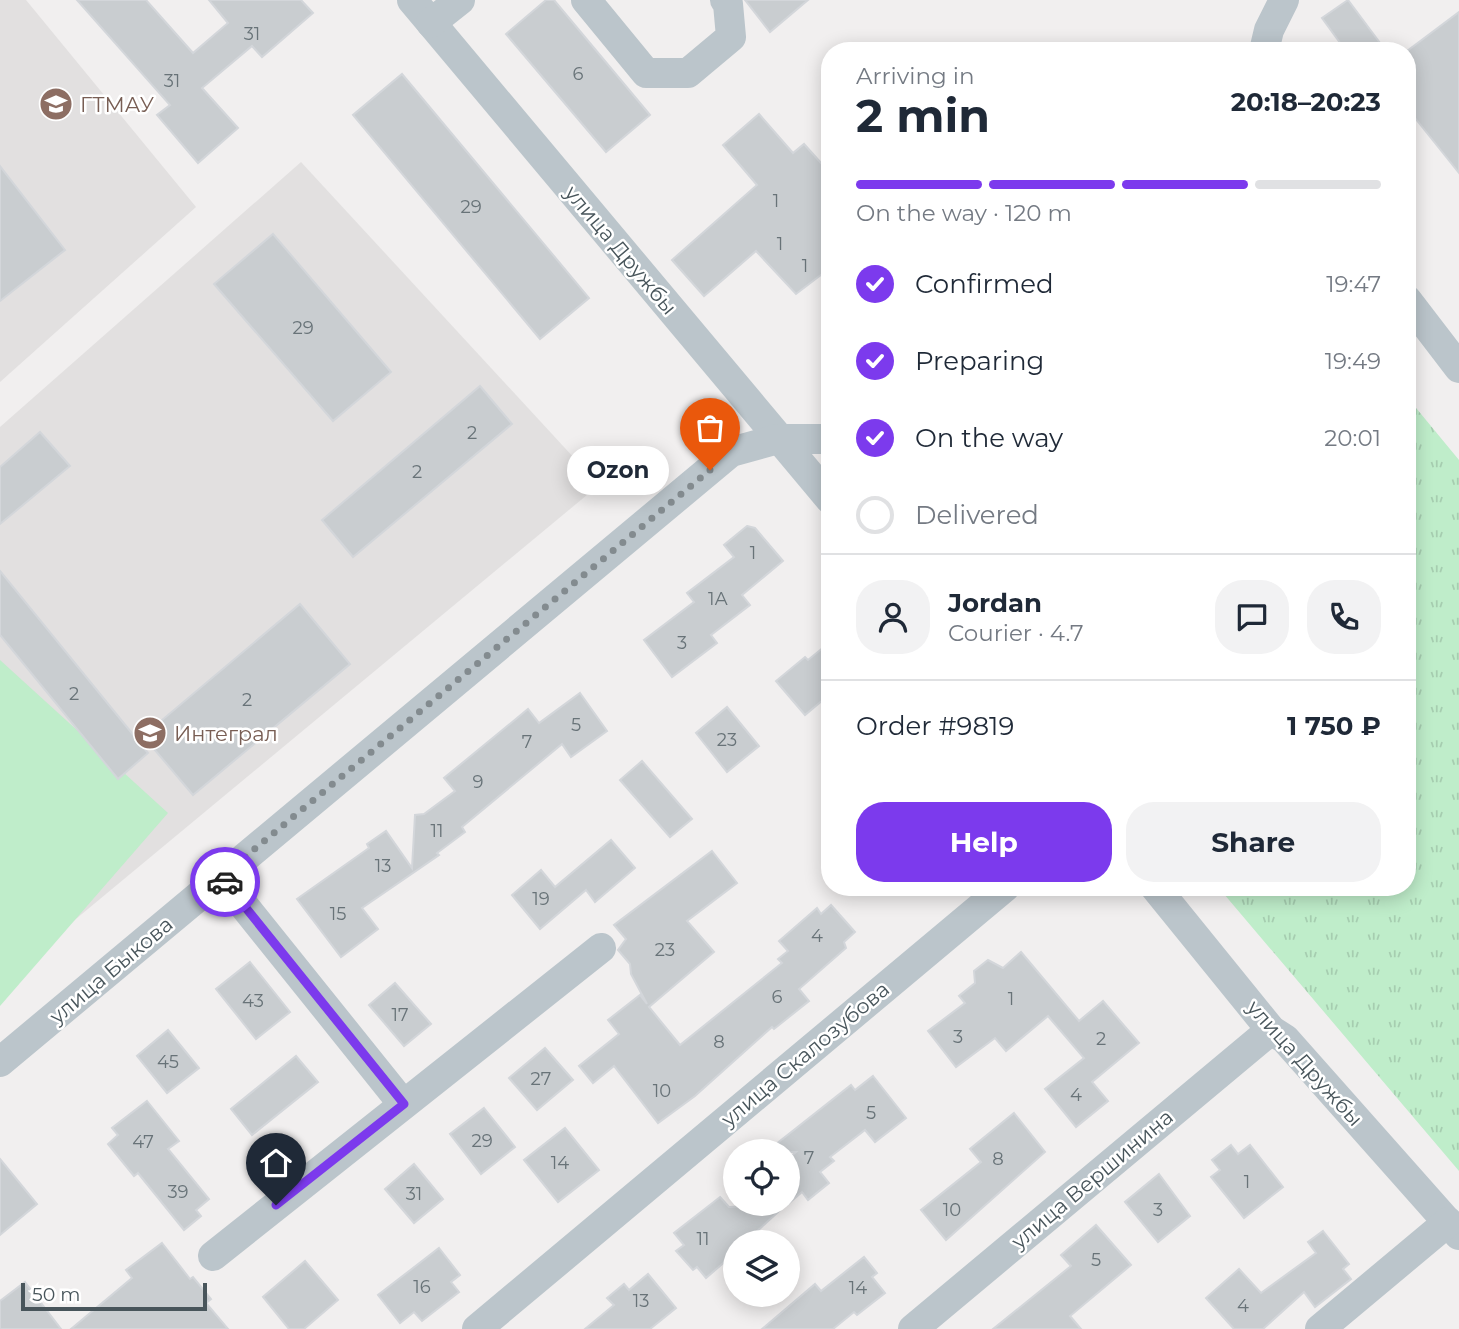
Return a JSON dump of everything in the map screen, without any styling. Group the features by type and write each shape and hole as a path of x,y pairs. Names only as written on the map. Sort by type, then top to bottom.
{"street":[{"name":"улица Дружбы","path":"412,0 821,489"},
{"path":"432,23 460,0"},
{"path":"586,0 646,74 688,74 730,37 728,4 725,0"},
{"path":"1266,42 1284,0"},
{"path":"1416,312 1459,368"},
{"name":"улица Быкова","path":"0,1062 731,452 778,439 821,439"},
{"path":"221,877 404,1104"},
{"name":"улица Скалозубова","path":"477,1329 994,896"},
{"name":"улица Дружбы","path":"1162,896 1271,1030 1285,1040 1454,1228"},
{"path":"213,1256 601,948"},
{"name":"улица Вершинина","path":"913,1329 1271,1030"},
{"path":"1320,1329 1454,1228"}],"shaded area":[{"name":"ГТМАУ","path":"0,0 26,0 196,207 0,382"},
{"name":"Интеграл","path":"301,162 599,485 0,982 0,427"}],"green space":[{"path":"1416,408 1459,460 1459,1171 1226,896 1416,896"},
{"path":"0,660 168,813 0,1006"}],"building":[{"path":"77,0 146,0 193,53 228,23 209,0 301,0 313,13 262,57 252,46 202,88 238,128 198,163 157,115 170,105"},
{"path":"546,0 554,0 650,115 606,152 506,34"},
{"path":"745,0 808,0 770,32"},
{"path":"1348,0 1379,42 1339,42 1322,18"},
{"path":"1459,12 1459,173 1416,119 1416,44"},
{"path":"402,74 589,298 540,339 353,115"},
{"path":"759,114 793,153 804,144 821,163 821,275 796,294 756,251 704,296 672,260 757,185 723,145"},
{"path":"0,166 65,250 0,301"},
{"path":"273,234 391,372 333,421 214,284"},
{"path":"480,386 512,424 353,557 322,520"},
{"path":"40,432 70,466 0,524 0,467"},
{"path":"747,526 755,528 783,561 742,595 750,605 711,635 717,643 672,677 644,640 694,602 687,593 734,557 724,545"},
{"path":"0,571 148,753 118,779 0,635"},
{"path":"300,604 350,664 193,795 143,736"},
{"path":"821,649 821,702 805,715 776,681 805,657 808,660"},
{"path":"580,693 607,731 571,757 562,744 462,827 465,832 437,853 439,855 362,908 378,929 341,957 297,899 369,848 367,844 386,831 412,868 415,815 424,814 455,791 444,778 528,709 539,723"},
{"path":"727,707 759,746 727,772 696,733"},
{"path":"642,761 692,819 670,837 620,780"},
{"path":"611,840 635,868 595,902 586,890 540,929 512,895 541,870 555,887"},
{"path":"712,851 737,883 687,921 714,952 649,1007 680,1045 782,963 778,959 788,951 779,941 817,908 821,914 831,905 855,932 844,942 846,948 799,989 809,1001 774,1029 772,1027 695,1096 658,1123 614,1066 593,1083 579,1066 619,1034 608,1020 640,995 647,1004 631,974 630,964 618,950 626,939 614,925"},
{"path":"1021,952 1079,1021 1103,1001 1139,1043 1092,1082 1108,1101 1076,1127 1045,1089 1084,1058 1048,1016 1006,1051 995,1038 956,1067 928,1031 965,1003 959,996 975,983 974,971 988,960 1003,968"},
{"path":"250,962 290,1012 256,1039 216,989"},
{"path":"395,983 431,1024 404,1046 369,1005"},
{"path":"168,1030 199,1068 167,1093 137,1056"},
{"path":"545,1048 573,1080 537,1110 509,1078"},
{"path":"296,1056 318,1082 252,1135 231,1109"},
{"path":"873,1076 906,1118 875,1142 865,1130 830,1157 834,1161 820,1172 829,1183 808,1200 802,1192 800,1194 800,1139 782,1139 851,1085 855,1090"},
{"path":"147,1101 179,1141 168,1149 209,1199 196,1210 201,1216 184,1230 138,1173 134,1176 108,1144 118,1135 112,1128"},
{"path":"484,1108 515,1147 481,1174 450,1134"},
{"path":"1014,1113 1045,1152 946,1240 921,1210 981,1162 970,1149"},
{"path":"565,1128 599,1170 558,1202 524,1160"},
{"path":"1231,1145 1238,1154 1250,1145 1283,1187 1244,1218 1211,1177 1220,1170 1212,1160"},
{"path":"0,1159 37,1204 0,1235"},
{"path":"414,1164 443,1199 414,1223 385,1189"},
{"path":"1159,1174 1190,1216 1158,1242 1125,1202"},
{"path":"720,1197 723,1200 723,1216 774,1216 758,1230 723,1230 723,1263 706,1278 697,1267 693,1270 676,1251 684,1245 674,1233"},
{"path":"1096,1225 1131,1265 1070,1316 1081,1329 993,1329 1071,1266 1061,1255"},
{"path":"1323,1231 1349,1264 1343,1269 1351,1279 1315,1307 1304,1292 1263,1329 1234,1329 1206,1298 1239,1269 1261,1293 1316,1253 1308,1242"},
{"path":"162,1243 190,1279 193,1277 211,1299 206,1303 228,1329 71,1329 132,1278 126,1270"},
{"path":"439,1248 460,1275 451,1282 459,1292 422,1321 414,1312 400,1323 378,1295"},
{"path":"864,1257 877,1273 872,1277 885,1293 857,1315 854,1312 833,1329 762,1329 788,1307 800,1307 800,1297 815,1284 821,1291"},
{"path":"305,1261 338,1300 304,1329 289,1329 263,1297"},
{"path":"648,1274 676,1308 650,1329 585,1329 614,1305 607,1298 624,1284 629,1290"},
{"path":"25,1282 61,1329 0,1329 0,1301"}],"way so far":[{"path":"225,882 221,877 710,470"}],"place":[{"name":"ГТМАУ","path":"56,104"},
{"name":"Ozon","path":"710,470"},
{"name":"Интеграл","path":"150,733"}],"route":[{"path":"225,882 404,1104 276,1205"}]}
